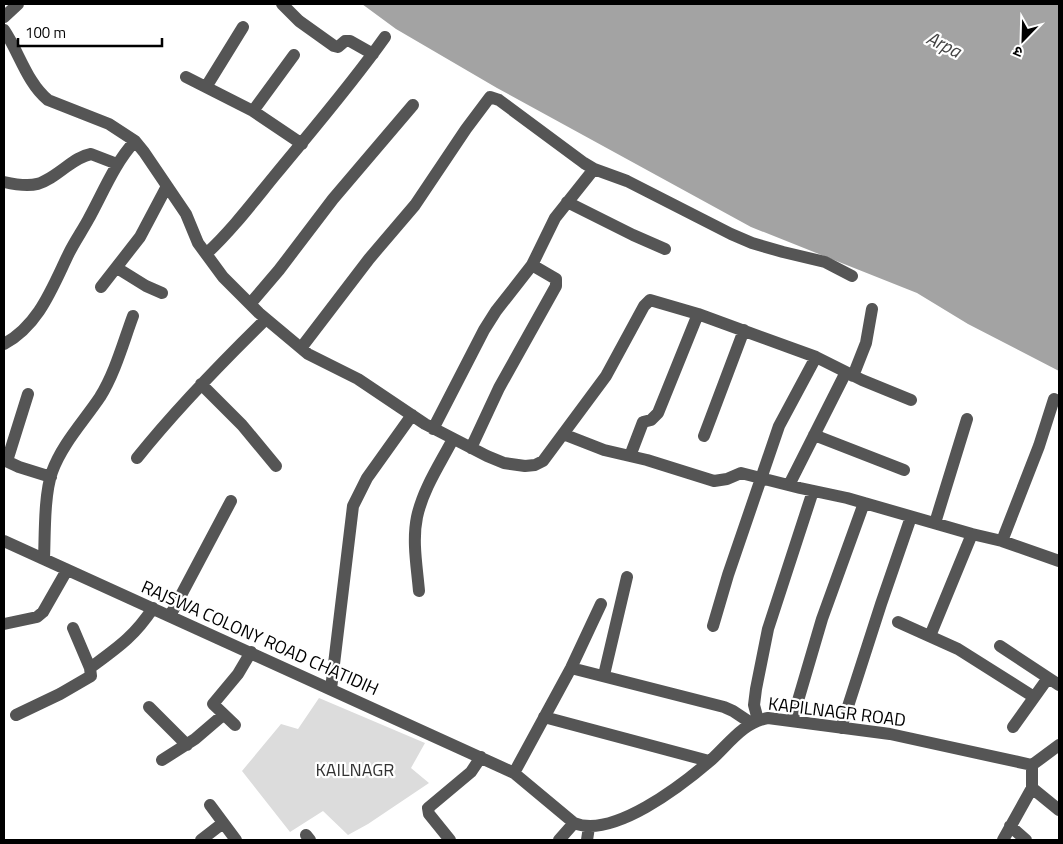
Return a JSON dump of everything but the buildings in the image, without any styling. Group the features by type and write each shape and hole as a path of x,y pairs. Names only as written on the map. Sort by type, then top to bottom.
{"street":[{"path":"4,17 18,4"},
{"path":"282,4 299,21 334,46 350,41 373,54"},
{"path":"206,87 243,27"},
{"path":"4,30 32,82 42,95 53,102 109,124 135,141 186,214 198,243 206,254 223,277 266,319 308,354 358,378 433,428 504,463 525,466 535,465 548,456 606,376 647,302 650,300 698,314 816,357 911,400"},
{"path":"206,254 231,230 302,144 385,37"},
{"path":"253,111 294,55"},
{"path":"186,77 253,111 302,144"},
{"path":"301,348 358,273 415,205 490,97 499,100 594,169 627,181 731,234 783,252 824,262 852,276"},
{"path":"250,304 279,270 333,199 413,105"},
{"path":"4,344 25,329 39,313 50,295 70,250 118,164 135,141"},
{"path":"4,182 29,186 38,184 47,181 76,160 91,154 118,164"},
{"path":"433,428 496,310 532,265 555,218 594,169"},
{"path":"101,288 140,237 167,186"},
{"path":"567,202 665,249"},
{"path":"471,448 499,388 556,286 556,279 532,265"},
{"path":"117,268 146,286 162,293"},
{"path":"789,485 814,435 850,374 866,342 872,309"},
{"path":"630,456 643,422 655,418 658,413 698,314"},
{"path":"44,559 49,485 56,463 110,380 134,316"},
{"path":"137,458 201,384 266,319"},
{"path":"704,436 744,330"},
{"path":"713,626 728,575 779,426 816,357"},
{"path":"201,384 242,425 276,466"},
{"path":"28,394 5,460 51,477"},
{"path":"1002,541 1039,446 1054,399"},
{"path":"331,689 353,506 367,478 412,415"},
{"path":"934,523 967,419"},
{"path":"563,434 604,450 714,481 727,479 742,473 762,477 1002,541 1059,561"},
{"path":"814,435 904,470"},
{"path":"419,591 415,541 417,518 423,498 453,439"},
{"path":"571,668 724,707 754,722 756,690 768,629 813,491"},
{"path":"170,616 231,501"},
{"path":"792,721 822,619 864,503"},
{"path":"842,728 889,579 912,517"},
{"path":"930,636 972,534"},
{"name":"RAJSWA COLONY ROAD CHATIDIH","path":"4,541 501,767"},
{"path":"4,624 37,617 43,612 67,570"},
{"path":"604,675 627,577"},
{"path":"514,773 571,668 601,604"},
{"path":"90,668 133,635 153,608"},
{"path":"898,622 958,649 1034,697"},
{"path":"16,715 60,694 91,676 90,668 73,628"},
{"path":"1000,646 1054,681 1034,697 1013,727"},
{"path":"235,725 214,707 214,701 238,674 251,652"},
{"path":"149,707 187,745"},
{"path":"162,760 187,745 224,715"},
{"path":"544,717 709,761"},
{"name":"KAPILNAGR ROAD","path":"501,767 514,773 574,823 588,827 610,822 650,805 709,761 736,735 754,722 768,718 890,734 1036,763"},
{"path":"1003,840 1032,788 1036,763 1059,745"},
{"path":"450,840 429,814 428,808 471,772 481,757"},
{"path":"1032,788 1059,810"},
{"path":"210,805 236,840"},
{"path":"201,840 223,823"},
{"path":"559,840 574,823"},
{"path":"1010,826 1026,840"},
{"path":"587,840 588,827"}],"green space":[{"name":"KAILNAGR","path":"319,698 425,743 411,768 429,783 368,824 348,835 323,811 290,832 242,771 281,724 298,729"}],"water":[{"name":"Arpa","path":"362,4 1059,4 1059,371 968,324 917,293 751,227 497,88 396,29"}]}
